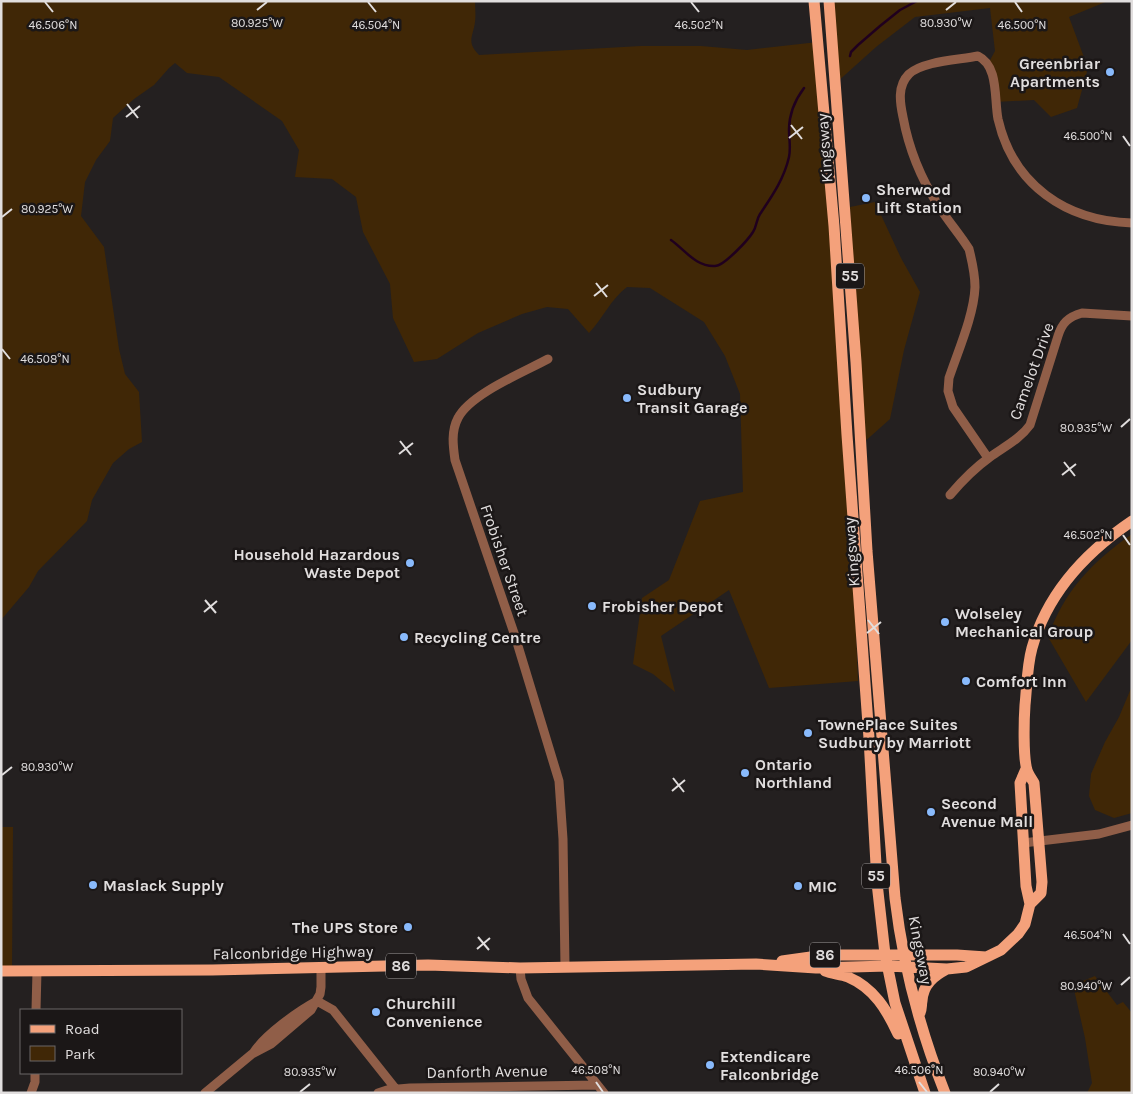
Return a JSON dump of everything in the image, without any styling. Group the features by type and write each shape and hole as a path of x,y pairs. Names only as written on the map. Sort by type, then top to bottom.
{"main road":[{"name":"Kingsway","path":"814,1 834,226 847,435 869,730 876,873 885,954 895,1003 926,1093"},
{"name":"Kingsway","path":"829,1 855,344 868,561 895,898 903,955 919,1018 928,1050 945,1093"},
{"path":"1030,904 1026,886 1020,783 1026,768 1024,720 1032,649 1044,617 1059,589 1068,577 1100,545 1132,521"},
{"name":"Falconbridge Highway","path":"1,971 428,965 520,968 765,964 816,968 888,966 947,969 966,967 1001,950 1018,934 1025,924 1030,904 1041,893 1034,783 1026,768"},
{"name":"Falconbridge Highway","path":"765,964 817,956 885,954 988,957"},
{"path":"816,968 846,976 871,992 886,1010 903,1044 915,1062"},
{"path":"919,1018 922,998 929,982 947,969"}],"street":[{"path":"988,458 953,407 948,391 949,378 974,297 972,260 968,248 939,207 920,174 906,138 900,90 903,82 909,74 923,66 978,56 983,59 991,68 998,118 1004,138 1026,177 1053,200 1080,214 1114,222 1132,223"},
{"name":"Camelot Drive","path":"950,495 956,487 988,458 1021,436 1030,425 1064,322 1082,313 1132,316"},
{"name":"Frobisher Street","path":"548,359 470,403 458,418 453,438 455,460 515,636 559,781 564,848 565,966"},
{"path":"1024,843 1099,834 1132,825"},
{"path":"205,1093 252,1054 271,1044 311,1010 317,1001 321,988 321,967"},
{"path":"520,968 521,980 528,998 604,1093"},
{"path":"36,1009 37,971"},
{"path":"317,1001 333,1010 395,1088"},
{"path":"31,1093 35,1082 35,1074"},
{"name":"Danforth Avenue","path":"378,1093 395,1088 597,1085"}],"green space":[{"path":"1,1 475,1 475,19 471,43 479,55 641,46 701,46 747,50 818,42 851,505 858,681 769,688 729,590 661,636 675,692 653,674 633,664 642,598 669,580 700,501 743,492 740,394 725,356 704,322 650,288 627,287 616,297 589,333 568,309 547,307 522,314 478,333 437,359 414,362 393,318 390,284 363,232 356,197 332,179 295,177 299,150 282,121 219,77 187,73 175,63 154,85 134,99 113,118 110,141 96,160 85,182 81,216 104,247 119,349 125,374 139,392 142,442 129,449 113,463 92,500 87,521 38,571 29,587 1,620"},
{"path":"829,1 1108,1 1069,17 1088,68 1077,108 1051,117 1034,100 995,102 988,64 995,51 990,8 915,17 876,47 836,83"},
{"path":"875,202 901,258 920,292 904,350 890,419 862,444 850,207"},
{"path":"1132,534 1132,640 1086,702 1048,637 1062,605 1081,579 1104,555"},
{"path":"1132,686 1132,813 1114,818 1095,810 1089,796 1091,774"},
{"path":"1,827 13,827 12,970 1,970"},
{"path":"1095,976 1117,1005 1123,1002 1132,1013 1132,1093 1087,1093 1092,1083 1085,1038 1073,985"}],"waterway":[{"path":"850,56 851,52 880,26 900,10 917,1"},
{"path":"671,240 696,261 708,266 715,266 724,262 746,241 754,230 759,216 784,173 790,154 789,124 791,113 795,102 804,88"}],"place":[{"name":"Greenbriar Apartments","path":"1110,72"},
{"name":"Sherwood Lift Station","path":"866,198"},
{"name":"Sudbury Transit Garage","path":"627,398"},
{"name":"Household Hazardous Waste Depot","path":"410,563"},
{"name":"Frobisher Depot","path":"592,606"},
{"name":"Wolseley Mechanical Group","path":"945,622"},
{"name":"Recycling Centre","path":"404,637"},
{"name":"Comfort Inn","path":"966,681"},
{"name":"TownePlace Suites Sudbury by Marriott","path":"808,733"},
{"name":"Ontario Northland","path":"745,773"},
{"name":"Second Avenue Mall","path":"931,812"},
{"name":"Maslack Supply","path":"93,885"},
{"name":"MIC","path":"798,886"},
{"name":"The UPS Store","path":"408,927"},
{"name":"Churchill Convenience","path":"376,1012"},
{"name":"Extendicare Falconbridge","path":"710,1065"}]}
